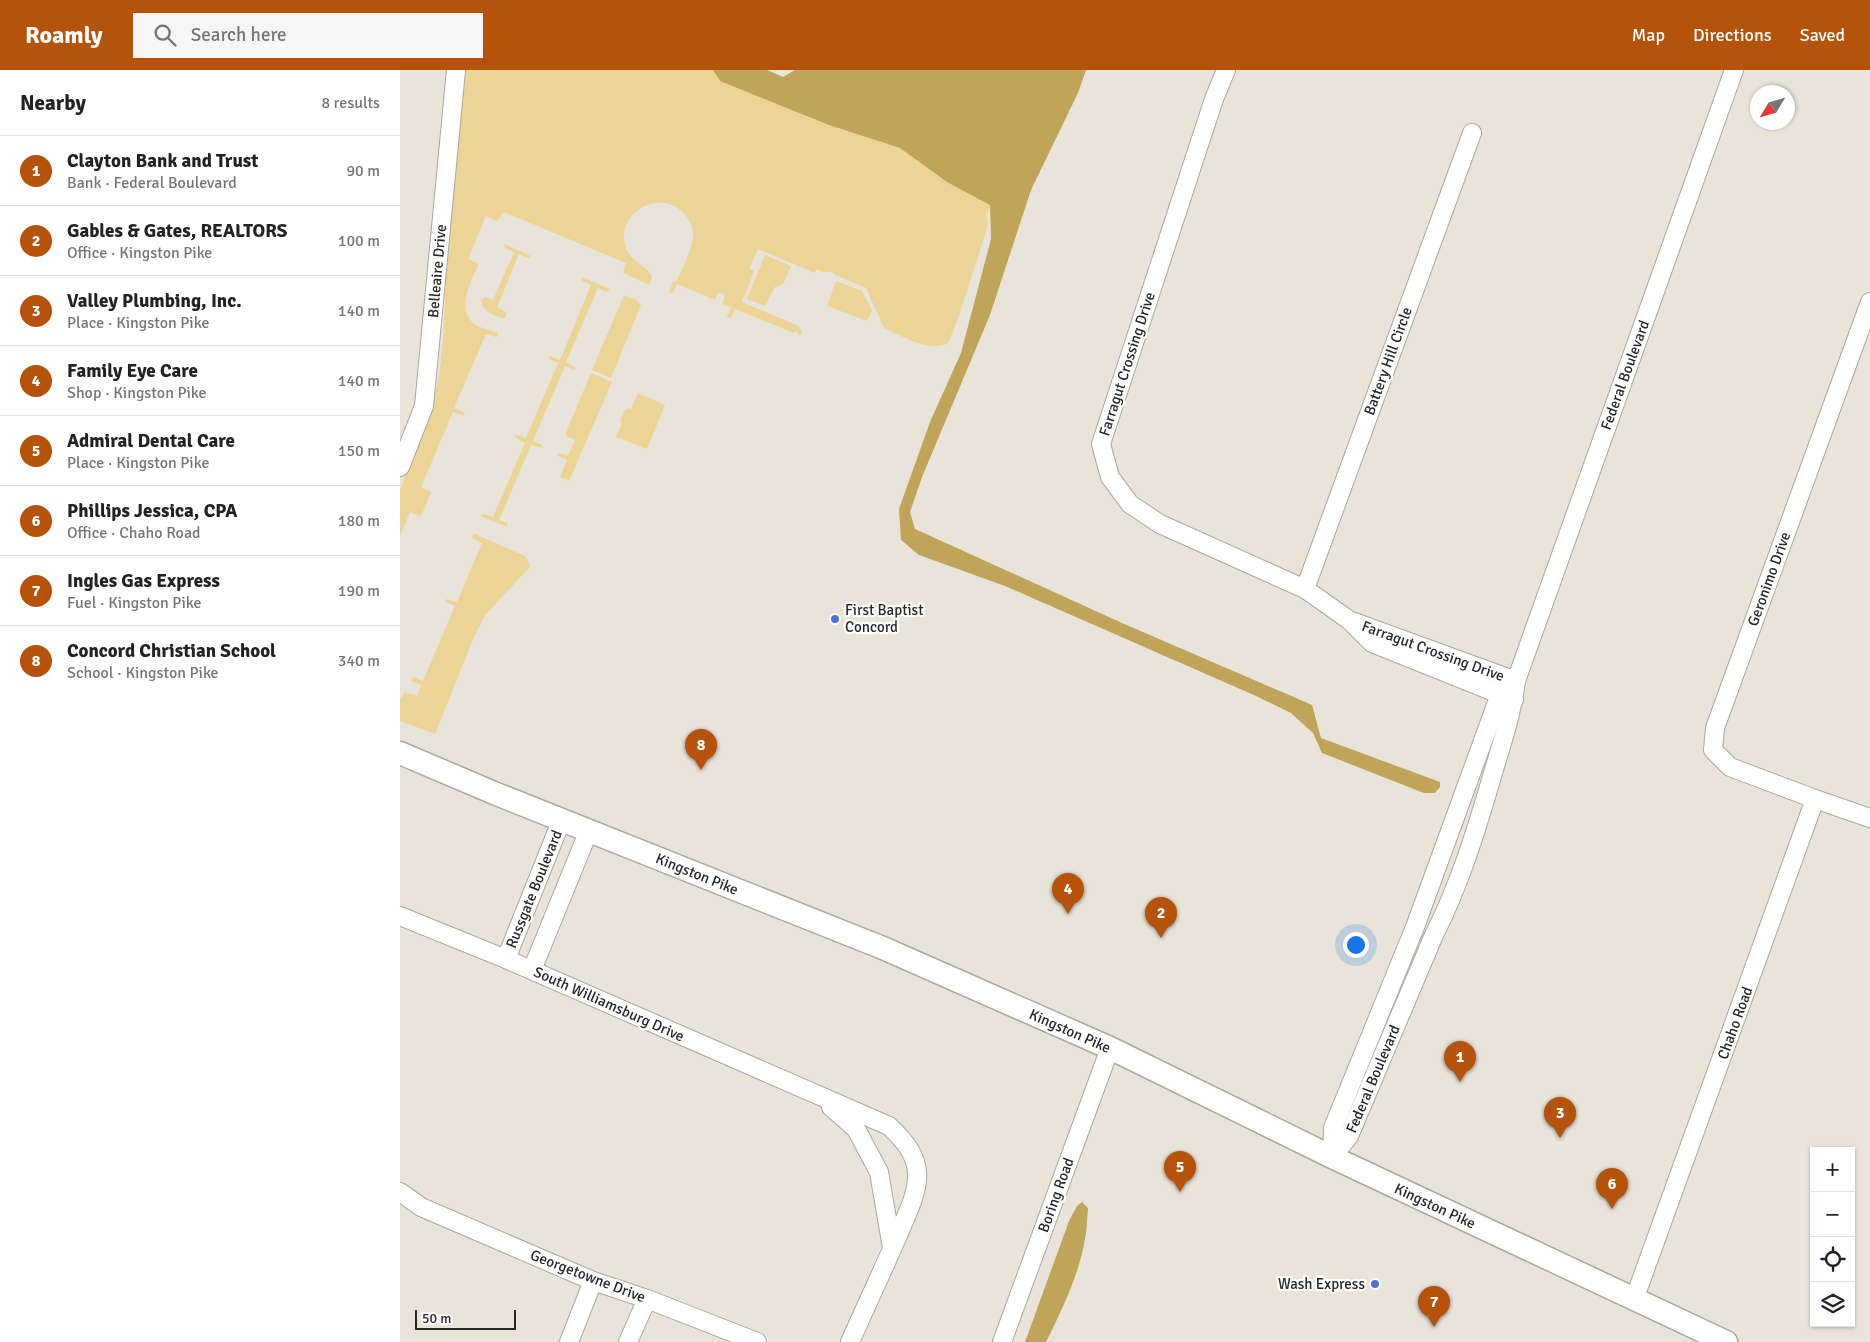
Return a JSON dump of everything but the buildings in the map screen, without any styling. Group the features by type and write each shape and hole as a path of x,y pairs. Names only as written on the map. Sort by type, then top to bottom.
{"main road":[{"name":"Kingston Pike","path":"400,753 494,793 883,948 1110,1048 1332,1157 1726,1342"}],"street":[{"name":"Belleaire Drive","path":"400,467 424,406 456,70"},
{"name":"Farragut Crossing Drive","path":"1226,70 1214,99 1101,444 1110,477 1130,504 1160,524 1305,589 1349,620 1451,666 1508,697"},
{"name":"Federal Boulevard","path":"1332,1157 1349,1136 1444,914 1481,813 1508,697 1516,681 1734,70"},
{"name":"Battery Hill Circle","path":"1305,589 1472,133"},
{"name":"Geronimo Drive","path":"1815,799 1730,767 1713,750 1714,728 1870,302"},
{"name":"Farragut Crossing Drive","path":"1451,666 1516,681"},
{"path":"1815,799 1870,818"},
{"name":"Chaho Road","path":"1634,1300 1815,799"},
{"name":"Russgate Boulevard","path":"506,959 562,819"},
{"name":"Russgate Boulevard","path":"532,970 589,830"},
{"name":"South Williamsburg Drive","path":"400,916 532,970 889,1126 901,1136 910,1149 918,1178 910,1207 850,1342"},
{"name":"Boring Road","path":"1002,1342 1110,1048"},
{"name":"South Williamsburg Drive","path":"818,1096 856,1129 880,1172 892,1248"},
{"name":"Georgetowne Drive","path":"400,1192 421,1206 594,1281 647,1299 757,1342"},
{"name":"Georgetowne Drive","path":"400,1202 421,1206"},
{"path":"569,1342 594,1281"},
{"path":"628,1342 647,1299"}],"shaded area":[{"path":"459,70 713,70 721,81 829,125 900,148 993,201 986,215 988,220 987,228 959,316 948,343 940,346 924,345 884,328 866,288 832,272 823,272 817,269 815,273 758,249 749,269 754,271 742,302 799,326 802,332 800,336 796,331 794,333 735,309 731,318 728,318 731,307 722,304 725,295 718,292 715,300 677,284 673,292 669,293 673,281 676,282 686,261 693,237 689,221 680,210 669,204 657,203 645,206 635,212 628,222 624,234 628,252 652,276 650,285 623,273 626,263 504,212 497,221 486,216 468,259 477,263 478,266 465,301 468,316 472,322 498,333 498,335 496,337 486,334 454,408 465,414 453,412 421,487 431,492 422,514 420,516 410,512 400,536 400,490 424,428 438,384 443,342 454,115"},
{"path":"713,70 767,70 783,77 795,70 1086,70 1078,93 1031,190 990,315 922,477 910,512 915,529 1122,623 1312,705 1321,738 1440,782 1440,787 1435,793 1424,793 1322,753 1313,733 1291,713 1005,586 919,555 901,540 899,509 930,422 961,353 991,239 990,205 947,182 900,148 829,125 720,81"},
{"path":"504,244 531,256 529,258 519,254 497,307 507,313 505,318 502,318 486,310 481,300 485,297 493,300 514,252 505,248"},
{"path":"765,255 791,266 783,284 775,287 765,306 747,299"},
{"path":"582,277 610,289 606,292 598,288 566,362 576,368 574,370 565,366 533,441 542,445 543,448 531,445 499,520 507,523 508,527 480,516 484,514 493,517 525,443 515,436 526,438 558,363 548,357 560,360 591,285 582,281"},
{"path":"836,281 862,291 872,311 867,321 827,306"},
{"path":"624,295 636,300 641,305 611,378 592,370"},
{"path":"591,373 612,382 569,481 560,477 567,460 557,455 559,453 568,456 575,440 566,436 566,432"},
{"path":"638,393 665,405 647,449 616,437 622,423 620,422 623,413 628,408 631,410"},
{"path":"475,534 525,556 530,565 485,615 473,639 435,734 400,721 400,700 405,692 417,696 421,685 411,679 414,677 423,681 455,606 446,602 445,599 457,602 482,543 472,538"},
{"path":"1082,1202 1088,1208 1086,1235 1079,1266 1069,1292 1046,1342 1025,1342 1069,1221 1077,1206"}],"place":[{"name":"First Baptist Concord","path":"835,619"},
{"name":"Concord Christian School","path":"701,770"},
{"name":"Family Eye Care","path":"1068,914"},
{"name":"Gables & Gates, REALTORS","path":"1161,938"},
{"name":"Clayton Bank and Trust","path":"1460,1082"},
{"name":"Valley Plumbing, Inc.","path":"1560,1138"},
{"name":"Admiral Dental Care","path":"1180,1192"},
{"name":"Phillips Jessica, CPA","path":"1612,1209"},
{"name":"Wash Express","path":"1375,1284"},
{"name":"Ingles Gas Express","path":"1434,1327"}]}
